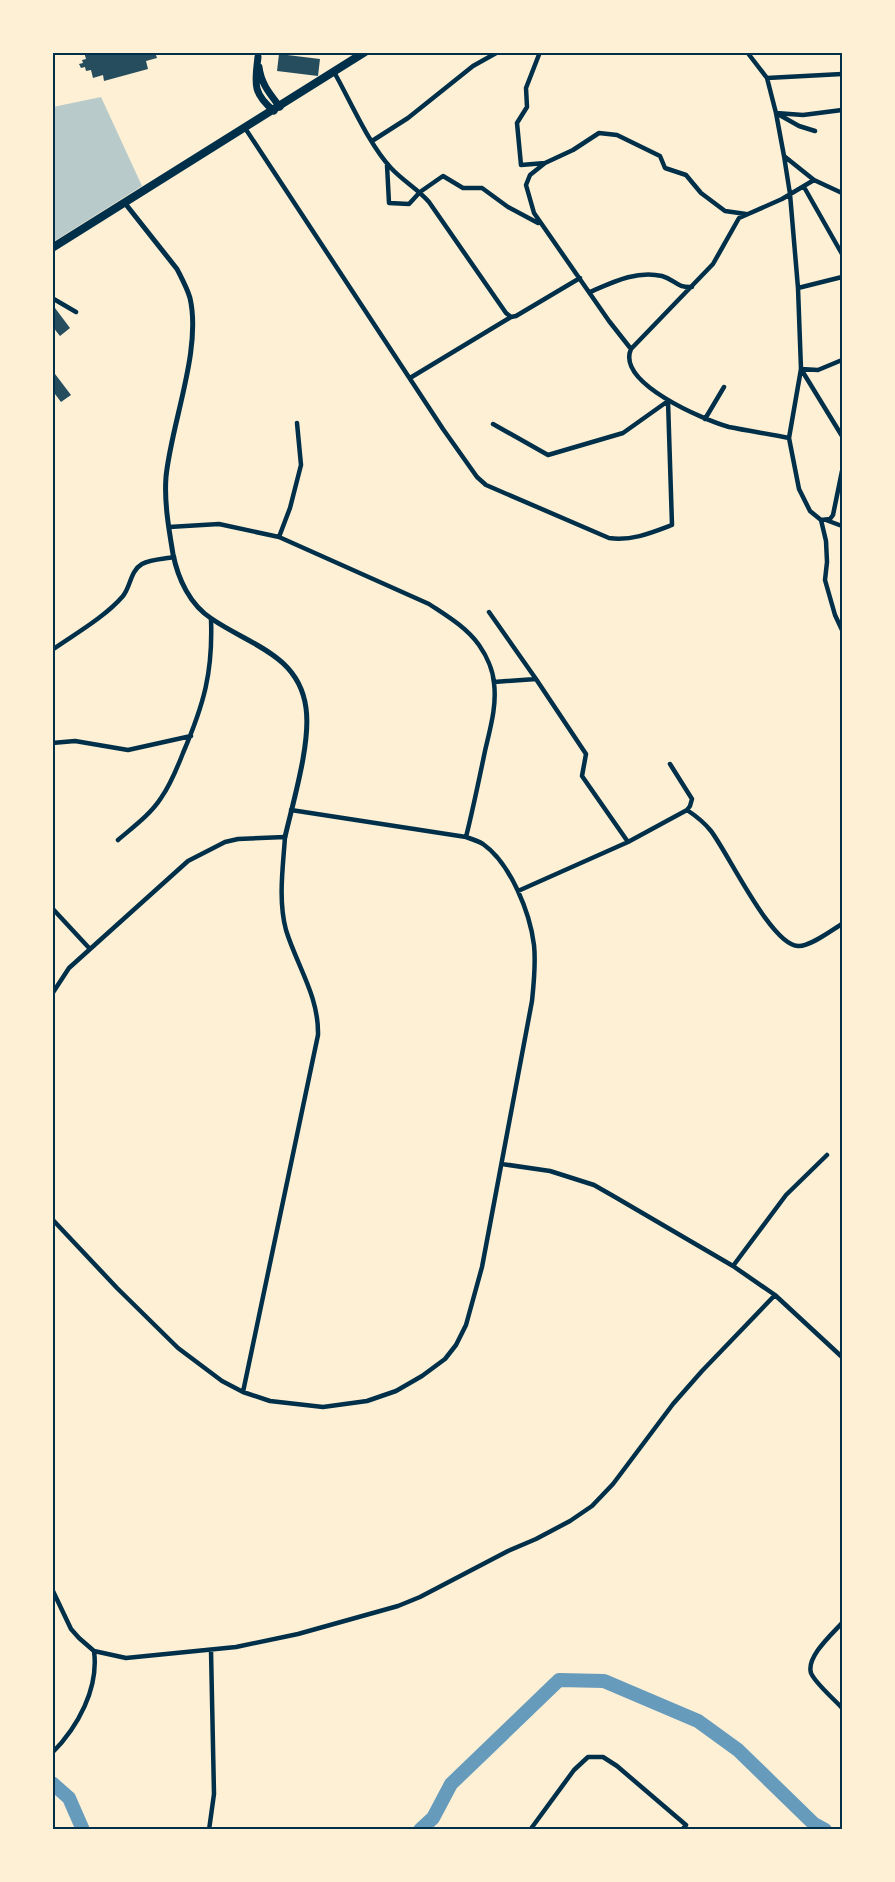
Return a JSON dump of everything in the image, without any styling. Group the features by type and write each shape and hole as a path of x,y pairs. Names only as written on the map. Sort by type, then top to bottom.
{"highway":[{"path":"52,248 365,52"}],"main road":[{"path":"258,55 255,82 257,94 263,102 277,109"}],"street":[{"path":"372,141 408,118 473,66 498,52"},
{"path":"540,52 526,88 527,107 517,123 520,165 545,163"},
{"path":"747,52 766,78 776,113 790,194 798,288 801,369 789,438 799,489 810,510 824,520 843,525"},
{"path":"334,71 387,164 420,192 511,317"},
{"path":"766,78 843,74"},
{"path":"776,113 803,115 842,110"},
{"path":"776,113 799,126 815,131"},
{"path":"245,128 443,429 477,477 486,485 609,538 639,538 672,525 668,401"},
{"path":"630,349 534,213 525,185 530,175 545,163 573,150 599,133 617,135 660,156 665,168 686,175 701,194 725,211 746,214"},
{"path":"784,156 814,180 843,193"},
{"path":"387,164 389,203 409,204 420,192 443,177 463,188 482,188 508,207 541,224"},
{"path":"789,438 705,419 668,401 639,379 629,363 628,353 713,264 739,218 814,180"},
{"path":"804,187 843,254"},
{"path":"124,202 177,269 190,299 191,345 166,478 169,527 174,557 187,592 196,604 211,619 267,650 294,675 302,688 307,710 306,741 285,837 283,912 289,938 313,995 318,1020 318,1035 243,1392"},
{"path":"590,292 609,283 641,273 671,279 682,287 692,287"},
{"path":"798,288 843,277"},
{"path":"410,378 580,278"},
{"path":"52,298 76,312"},
{"path":"801,369 818,370 843,360"},
{"path":"801,369 843,436"},
{"path":"705,419 724,387"},
{"path":"493,424 548,455 623,433 668,401"},
{"path":"279,537 290,508 301,465 297,423"},
{"path":"824,520 833,515 843,471"},
{"path":"824,520 827,562 825,580 835,615 843,630"},
{"path":"169,527 219,524 279,537 429,604 451,618 469,634 480,646 489,663 494,682 493,716 466,837"},
{"path":"52,650 88,625 123,596 135,570 141,565 174,557"},
{"path":"489,612 510,639 586,754 582,776 628,842"},
{"path":"118,840 144,818 161,798 191,736 203,703 210,673 211,619"},
{"path":"494,682 536,679"},
{"path":"52,743 75,741 128,750 191,736"},
{"path":"518,891 628,842 687,810 692,799 670,764"},
{"path":"52,1219 178,1348 222,1381 243,1392 270,1401 323,1407 367,1401 396,1391 422,1376 445,1359 456,1345 466,1325 482,1267 532,1000 535,975 534,945 528,918 518,891 504,866 482,843 466,837 291,810"},
{"path":"687,810 701,820 712,833 760,911 789,944 798,946 809,944 843,924"},
{"path":"52,994 69,968 188,861 225,842 238,839 285,837"},
{"path":"52,908 90,949"},
{"path":"733,1266 786,1195 826,1155"},
{"path":"502,1164 550,1171 594,1185 733,1266 775,1295 843,1357"},
{"path":"52,1589 71,1629 94,1651 126,1658 236,1647 298,1634 399,1606 570,1521 592,1506 614,1484 673,1404 775,1295"},
{"path":"843,1623 813,1657 810,1671 814,1679 843,1708"},
{"path":"209,1830 214,1794 211,1650"},
{"path":"52,1753 66,1739 86,1701 96,1667 94,1651"},
{"path":"530,1830 574,1770 588,1757 603,1757 617,1766 686,1825 682,1830"}],"shaded area":[{"path":"101,97 142,186 53,242 53,107"}],"building":[{"path":"84,52 155,52 157,58 146,61 148,69 104,81 103,75 93,78 91,70 86,71 85,67 81,68 79,64 86,59"},
{"path":"279,54 320,59 318,76 277,71"},
{"path":"52,304 70,328 60,336 52,326"},
{"path":"52,370 71,395 61,402 52,390"}],"waterway":[{"path":"420,1830 433,1818 451,1784 559,1680 604,1681 698,1721 738,1750 814,1824 825,1830"},
{"path":"52,1783 69,1798 83,1830"}]}
